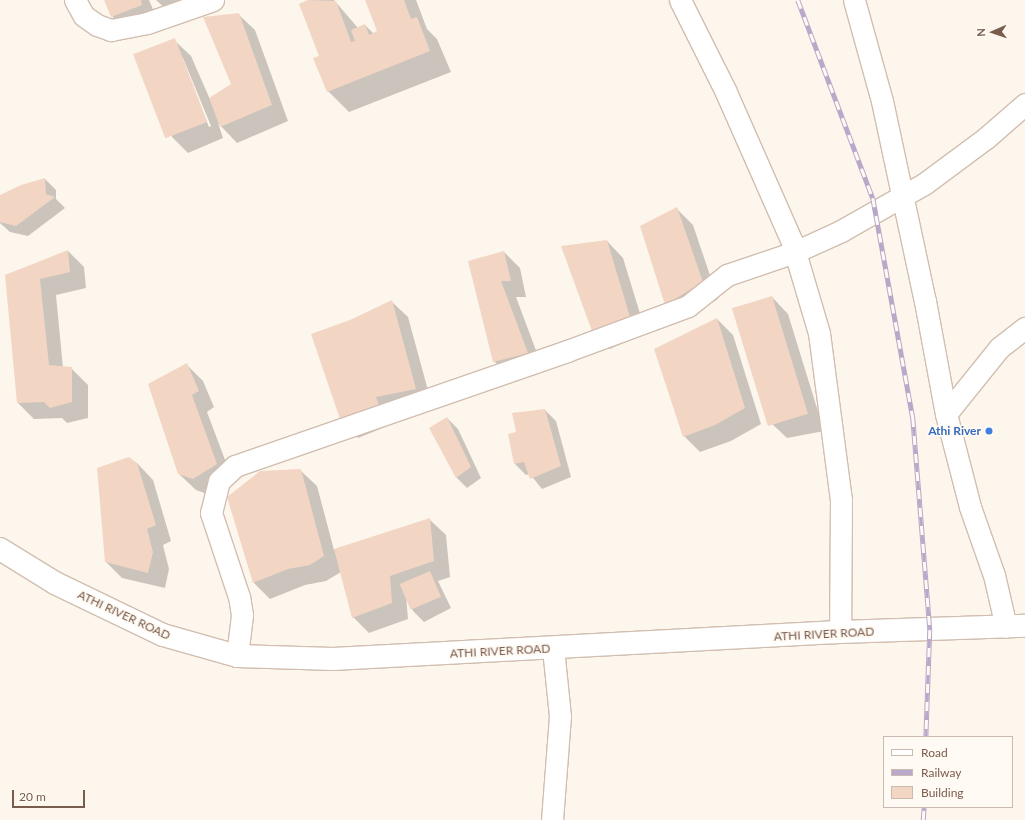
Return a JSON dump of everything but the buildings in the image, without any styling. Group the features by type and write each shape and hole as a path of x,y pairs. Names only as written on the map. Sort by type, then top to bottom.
{"main road":[{"name":"ATHI RIVER ROAD","path":"0,549 55,582 163,635 237,656 333,659 840,632 1015,626"}],"street":[{"path":"75,0 84,16 97,25 111,30 148,23 213,0"},
{"path":"680,0 726,90 795,252 819,333 836,447 841,500 840,632"},
{"path":"854,0 882,101 946,414 970,508 994,575 1015,626"},
{"path":"237,656 242,615 239,597 211,513 219,480 235,466 568,351 688,306 727,275 795,252 841,231 902,197 956,161 1025,104"},
{"path":"946,414 999,348 1025,328"},
{"path":"552,820 560,716 553,648"}],"railway":[{"path":"798,0 873,198 913,418 930,630 926,736"},
{"path":"923,820 924,808"}],"place":[{"name":"Athi River","path":"989,431"}]}
